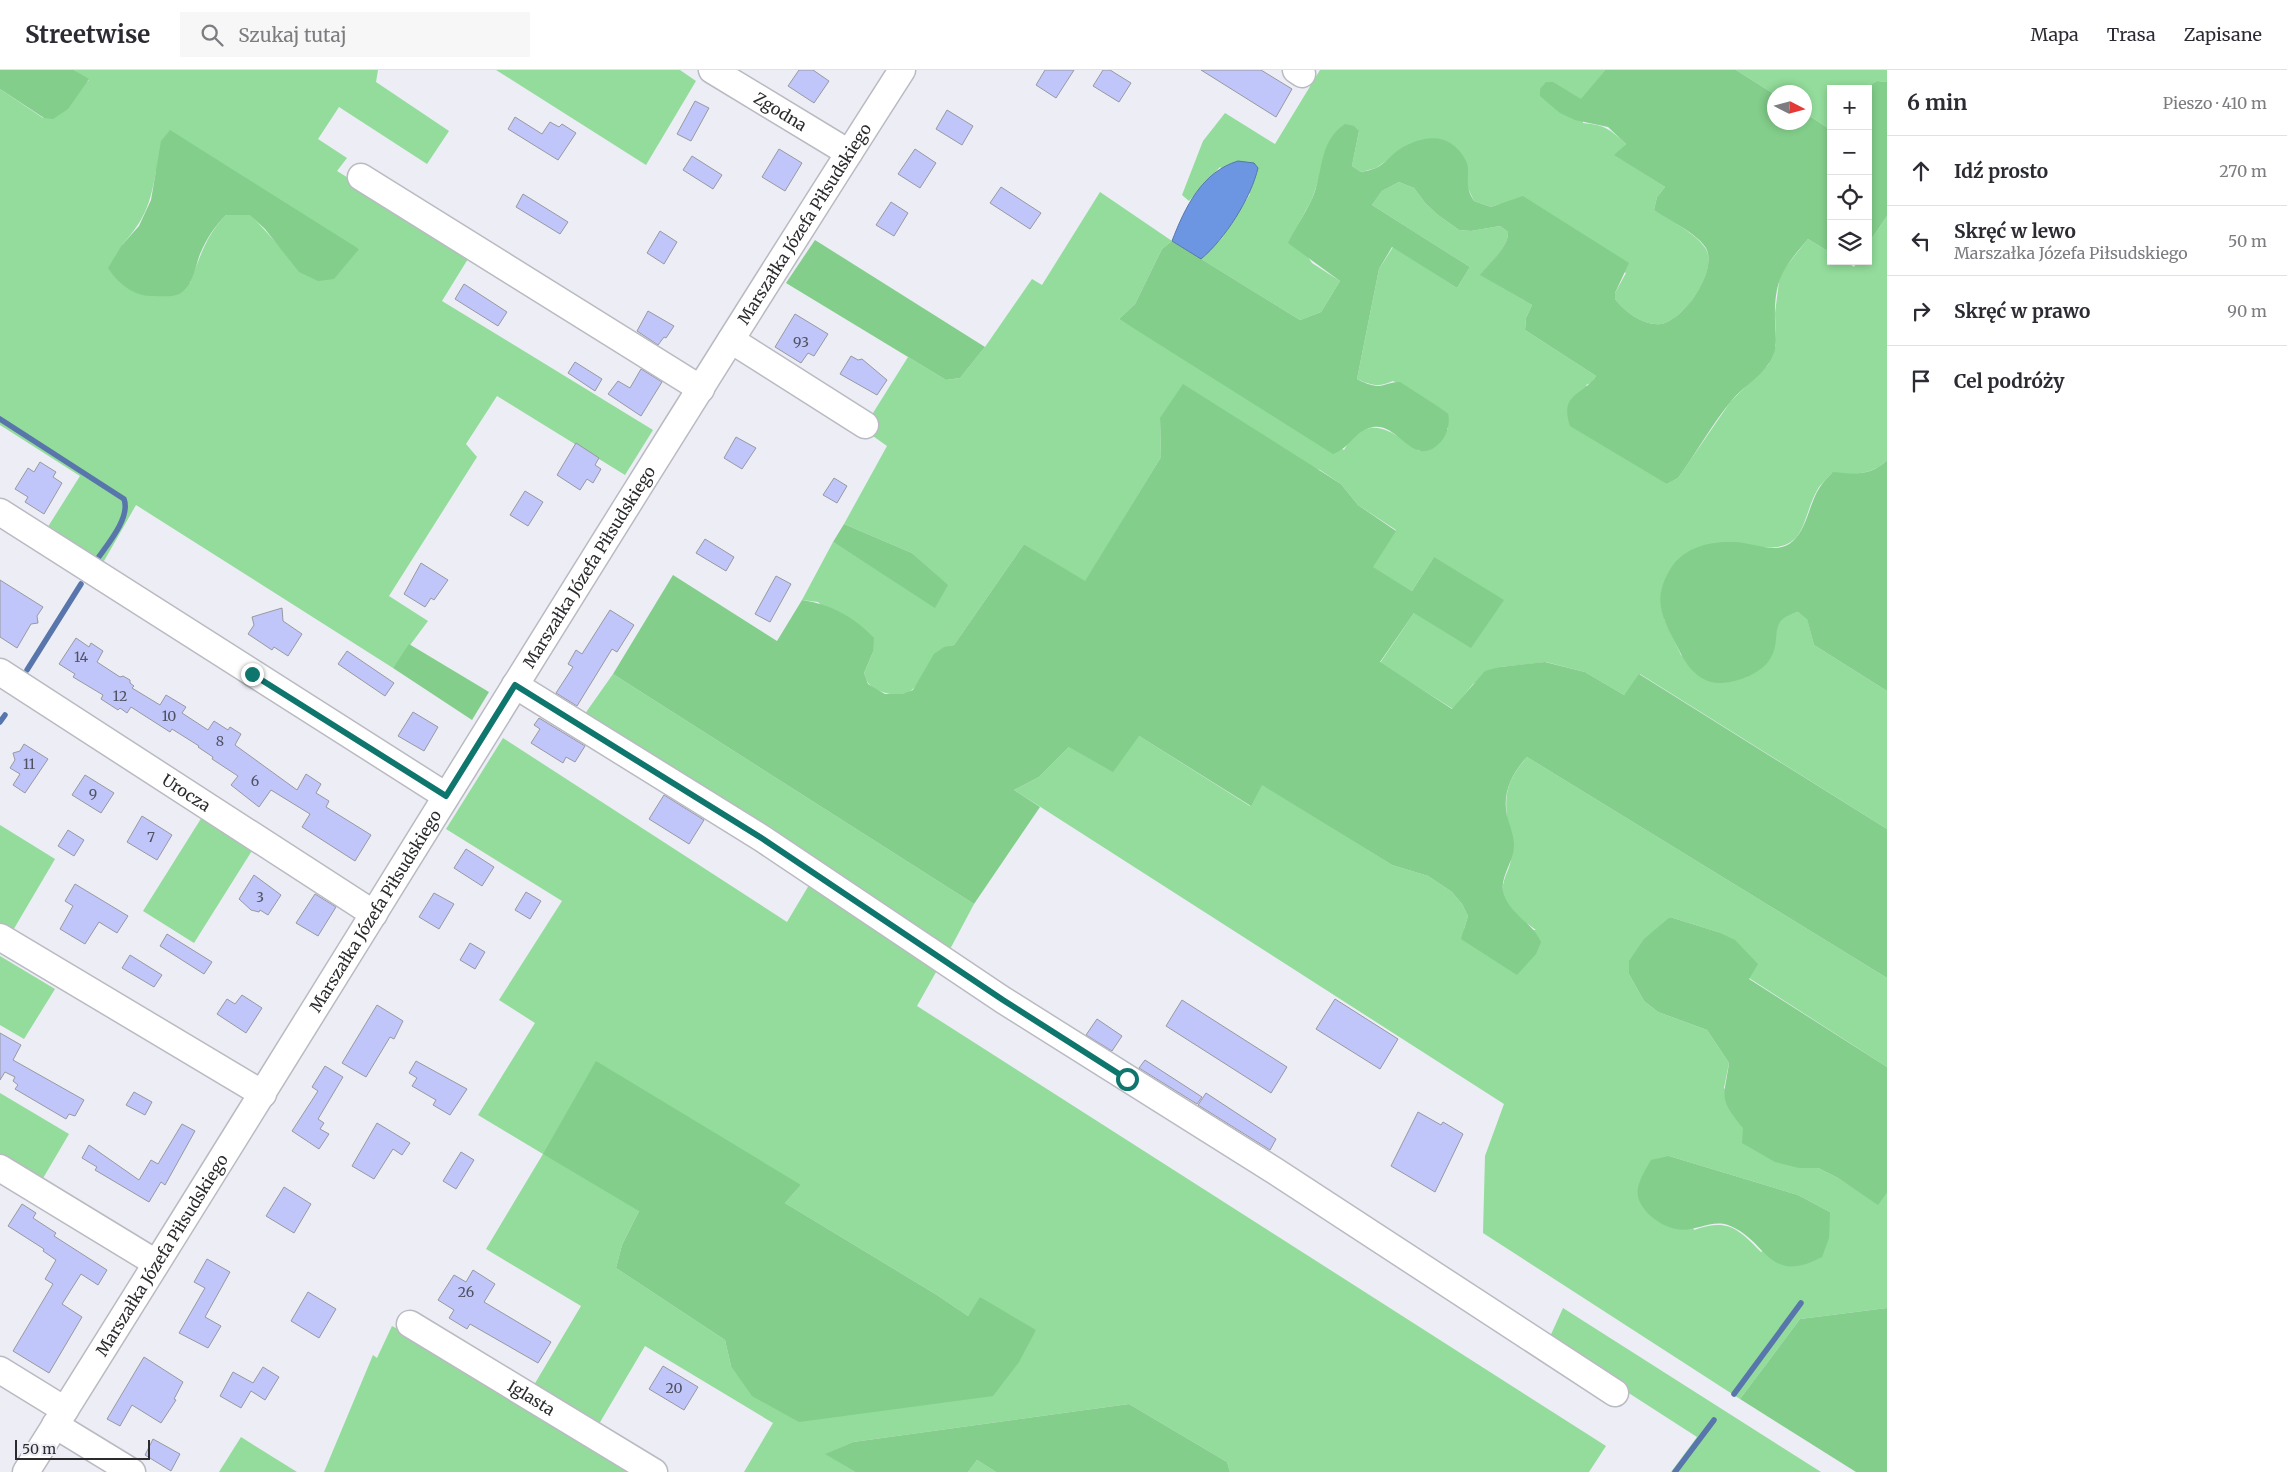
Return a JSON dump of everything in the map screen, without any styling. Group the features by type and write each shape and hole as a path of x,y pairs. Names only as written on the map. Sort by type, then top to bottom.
{"street":[{"name":"Zgodna","path":"712,70 848,153"},
{"name":"Marszałka Józefa Piłsudskiego","path":"26,1472 263,1094 515,685 902,70"},
{"path":"361,177 701,388"},
{"path":"731,340 865,425"},
{"path":"0,512 446,796"},
{"name":"Urocza","path":"0,672 374,914"},
{"path":"515,685 763,839 1011,1005 1275,1171 1615,1393"},
{"path":"0,937 263,1094"},
{"path":"0,1168 156,1263"},
{"name":"Iglasta","path":"410,1324 654,1472"},
{"path":"0,1370 132,1472"}],"green space":[{"path":"0,70 74,70 89,79 68,109 53,119 44,118 0,89"},
{"path":"74,70 378,70 376,82 449,131 427,164 339,107 318,139 347,158 337,171 471,254 442,301 653,430 625,475 497,396 466,444 477,457 389,596 428,621 393,668 136,505 100,568 44,533 80,476 0,425 0,89 43,118 89,80","holes":["156,171 359,249 281,248 250,214 226,215 208,238 190,283 122,245 136,227 145,211"]},
{"path":"496,70 680,70 696,81 646,165"},
{"path":"1320,70 1605,70 1581,100 1583,123 1597,125 1616,135 1626,144 1615,155 1665,187 1657,197 1654,210 1689,232 1706,249 1708,258 1707,269 1697,293 1689,304 1670,321 1655,324 1635,317 1615,299 1615,293 1626,273 1500,204 1491,207 1474,201 1467,186 1467,178 1386,161 1376,168 1361,172 1352,166 1359,131 1319,178 1312,199 1293,234 1312,263 1340,281 1321,312 1300,320 1201,259 1222,238 1250,194 1220,167 1189,201 1182,195 1203,141 1225,113 1275,144"},
{"path":"1605,70 1736,70 1767,90 1767,130 1812,130 1812,118 1827,127 1827,251 1808,239 1786,267 1781,276 1776,295 1775,351 1770,362 1732,400 1678,478 1667,484 1570,426 1567,415 1570,401 1591,383 1596,376 1525,330 1526,318 1532,305 1480,275 1502,249 1508,232 1500,226 1471,231 1459,230 1425,203 1414,188 1399,182 1382,191 1372,205 1470,267 1457,288 1392,247 1379,269 1357,379 1377,386 1400,382 1448,413 1449,423 1446,433 1443,439 1433,448 1424,451 1416,449 1391,432 1383,428 1373,427 1361,432 1344,448 1333,454 1119,319 1135,304 1162,249 1172,241 1300,320 1321,312 1340,281 1288,243 1312,199 1330,140 1336,131 1345,124 1354,126 1359,131 1352,166 1361,172 1379,166 1400,149 1419,140 1437,138 1453,145 1460,152 1468,166 1468,184 1470,195 1474,201 1491,207 1523,196 1629,263 1615,293 1615,299 1624,309 1648,323 1661,324 1670,321 1689,304 1703,281 1708,258 1706,248 1696,237 1654,210 1657,197 1665,187 1614,155 1626,144 1608,127 1575,120 1560,113 1540,96 1540,89 1546,82 1553,82 1581,99"},
{"path":"1736,70 1887,70 1887,82 1877,81 1870,85 1827,85 1827,127 1812,118 1812,85 1767,85 1767,90"},
{"path":"1877,81 1887,82 1887,216 1872,238 1872,85 1870,85"},
{"path":"170,130 359,249 334,279 318,281 299,272 265,229 250,215 226,215 208,238 200,254 192,279 182,292 172,296 152,296 139,294 127,288 116,279 108,268 122,245 139,226 151,200 161,141"},
{"path":"1399,182 1414,188 1425,203 1459,230 1471,231 1500,226 1508,232 1502,249 1481,275 1532,305 1526,318 1525,330 1596,376 1591,383 1586,385 1667,484 1678,478 1731,401 1768,365 1776,345 1775,313 1780,274 1808,239 1827,251 1827,265 1851,265 1854,267 1855,265 1872,265 1872,238 1887,216 1887,460 1875,469 1862,473 1832,473 1819,487 1801,530 1795,538 1787,544 1776,547 1760,547 1664,619 1681,655 1723,683 1740,679 1760,669 1774,643 1777,626 1785,615 1798,612 1807,618 1814,645 1887,691 1887,829 1640,674 1624,695 1585,672 1546,662 1500,667 1473,684 1453,709 1380,663 1414,613 1434,557 1412,591 1372,567 1396,530 1358,505 1341,484 1320,470 1160,418 1161,457 1085,582 1024,544 954,645 938,652 919,683 908,692 903,694 884,693 869,684 864,673 873,652 818,602 802,600 833,542 935,607 947,585 912,553 844,524 887,446 863,429 908,357 946,380 960,378 985,347 1032,279 1042,285 1100,192 1172,241 1162,249 1135,304 1119,319 1344,450 1354,436 1364,430 1373,428 1389,431 1419,451 1448,429 1448,413 1393,381 1375,385 1357,379 1379,269 1393,247 1457,288 1470,267 1372,205 1382,191"},
{"path":"815,240 985,347 960,378 946,380 786,283"},
{"path":"1183,384 1341,484 1358,505 1396,531 1373,567 1412,591 1434,557 1504,600 1471,648 1414,613 1380,662 1452,709 1485,671 1500,667 1545,662 1585,672 1624,695 1639,674 1887,829 1887,978 1527,757 1517,770 1507,791 1507,816 1513,835 1514,846 1503,889 1511,908 1532,929 1541,942 1536,954 1517,975 1461,939 1468,916 1462,904 1452,892 1428,876 1392,865 1262,785 1251,806 1139,736 1113,772 1069,747 1039,777 1014,790 1040,807 974,904 613,674 673,575 777,641 802,600 832,608 850,618 874,638 873,652 864,673 868,684 885,694 902,694 913,690 934,654 944,647 954,645 1024,544 1085,581 1161,457 1160,418"},
{"path":"1887,460 1887,691 1814,645 1807,619 1798,612 1788,615 1782,620 1777,631 1774,652 1761,669 1742,679 1723,683 1715,683 1697,675 1684,659 1669,630 1660,601 1665,580 1676,561 1691,550 1707,544 1725,542 1772,548 1787,545 1793,541 1802,529 1816,493 1833,472 1862,473 1875,469"},
{"path":"844,524 912,553 948,585 935,608 833,542"},
{"path":"409,644 489,692 472,720 393,668"},
{"path":"613,674 974,904 948,953 582,718"},
{"path":"1139,736 1250,806 1261,784 1392,865 1428,876 1452,892 1462,904 1468,916 1464,929 1536,930 1511,909 1504,899 1503,893 1504,879 1511,857 1506,805 1507,796 1512,778 1527,757 1887,978 1887,1067 1749,978 1718,932 1670,917 1630,961 1629,974 1644,1001 1658,1012 1707,1030 1729,1063 1724,1088 1799,1168 1818,1168 1838,1178 1878,1204 1887,1193 1887,1308 1800,1319 1740,1399 1483,1233 1485,1156 1504,1104 1014,790 1039,777 1069,747","holes":["1669,1156 1798,1195 1830,1212 1761,1252 1738,1231 1724,1225 1694,1230"]},
{"path":"503,738 787,922 812,880 940,965 917,1006 1606,1446 1589,1472 1230,1472 1227,1462 1129,1404 853,1442 826,1454 855,1472 744,1472 773,1423 645,1346 596,1429 531,1390 581,1306 486,1249 543,1154 478,1115 535,1023 499,1000 562,901 446,829","holes":["801,1185 785,1203 937,1295 968,1316 981,1297 993,1396 731,1366 725,1340 616,1268 622,1245 639,1211"]},
{"path":"202,817 253,849 194,943 143,911"},
{"path":"0,825 55,859 12,932 0,925"},
{"path":"1670,917 1718,932 1735,940 1758,964 1749,979 1887,1067 1887,1193 1878,1205 1838,1178 1818,1168 1799,1168 1775,1162 1742,1143 1743,1128 1730,1110 1725,1097 1729,1063 1707,1030 1658,1012 1644,1001 1629,974 1629,961 1644,939"},
{"path":"0,956 55,989 24,1039 0,1025"},
{"path":"596,1061 801,1185 785,1203 937,1295 968,1316 980,1297 1036,1330 1019,1362 993,1396 799,1422 752,1396 731,1366 725,1340 616,1268 622,1245 639,1211 543,1154"},
{"path":"0,1093 69,1134 39,1185 0,1161"},
{"path":"1669,1156 1798,1195 1830,1212 1829,1238 1822,1257 1804,1265 1790,1266 1779,1264 1769,1258 1752,1240 1728,1225 1715,1224 1683,1230 1669,1227 1655,1220 1640,1202 1638,1188 1651,1160"},
{"path":"1563,1308 1821,1472 1671,1472 1697,1437 1548,1341"},
{"path":"1887,1308 1887,1472 1856,1472 1740,1399 1800,1319"},
{"path":"392,1326 636,1472 324,1472 373,1355 377,1358"},
{"path":"1129,1404 1227,1462 1230,1472 996,1472 977,1460 968,1472 855,1472 825,1454 853,1442"},
{"path":"241,1437 297,1472 219,1472"},
{"path":"977,1460 996,1472 968,1472"}],"water":[{"path":"1238,161 1254,163 1258,168 1255,180 1243,205 1228,229 1201,259 1172,241 1196,192 1214,173"}],"building":[{"path":"799,70 813,70 829,81 814,103 788,86"},
{"path":"1045,70 1074,70 1056,98 1036,85"},
{"path":"1103,70 1110,70 1131,83 1119,102 1093,86"},
{"path":"1201,70 1261,70 1292,89 1276,117"},
{"path":"695,101 709,108 691,141 677,134"},
{"path":"947,110 973,126 962,145 936,129"},
{"path":"515,117 542,134 550,122 559,127 562,124 576,133 558,160 508,129"},
{"path":"779,149 802,163 785,191 762,177"},
{"path":"915,149 936,163 920,188 898,174"},
{"path":"692,156 722,175 713,189 683,170"},
{"path":"1001,187 1041,213 1030,229 990,203"},
{"path":"523,194 568,222 560,234 516,207"},
{"path":"891,202 908,213 894,236 876,225"},
{"path":"660,231 677,242 664,264 647,253"},
{"path":"464,284 507,312 498,326 455,299"},
{"path":"648,311 674,326 666,338 664,337 658,345 637,331"},
{"path":"795,314 828,334 814,356 808,353 801,363 775,347"},
{"path":"851,356 858,360 862,359 887,380 877,395 840,374"},
{"path":"575,362 602,379 595,391 568,373"},
{"path":"641,369 662,382 641,416 608,394 618,381 630,388"},
{"path":"736,437 756,448 742,469 724,458"},
{"path":"576,443 599,458 595,465 601,469 593,483 587,479 580,490 557,475"},
{"path":"40,462 56,472 53,477 62,483 44,514 25,502 28,497 15,489 28,468 34,472"},
{"path":"834,478 847,486 837,503 823,495"},
{"path":"525,491 543,502 528,526 510,515"},
{"path":"705,539 734,557 726,571 696,553"},
{"path":"421,563 448,580 434,600 431,598 425,607 404,594"},
{"path":"776,576 791,584 770,622 755,614"},
{"path":"0,580 43,607 37,616 38,623 31,624 17,648 0,637"},
{"path":"282,608 283,621 302,634 288,656 274,647 272,650 248,634 254,625 252,617"},
{"path":"610,610 634,625 617,652 612,649 577,706 556,693 573,667 568,664 576,650 582,654"},
{"path":"76,638 89,647 91,643 103,651 97,662 120,677 123,676 130,680 130,683 134,686 132,688 160,705 166,695 186,707 182,713 208,730 214,721 228,730 230,727 241,734 235,745 297,790 306,774 321,784 316,793 329,801 326,807 371,835 355,861 302,827 310,814 271,790 259,807 231,785 238,776 212,759 213,757 199,746 172,729 170,732 131,707 127,713 120,708 118,710 101,699 103,695 73,677 75,674 59,664"},
{"path":"347,651 394,683 385,696 338,664"},
{"path":"413,712 438,727 424,751 398,736"},
{"path":"539,718 585,746 575,762 566,757 563,763 531,743 540,729 534,725"},
{"path":"24,744 48,759 25,793 13,785 20,774 10,768 15,760 13,753 20,751"},
{"path":"85,775 114,793 101,813 72,795"},
{"path":"664,795 704,820 689,844 649,819"},
{"path":"142,816 172,835 157,860 127,842"},
{"path":"68,830 84,840 74,856 58,846"},
{"path":"466,849 494,867 482,886 454,868"},
{"path":"254,875 281,895 268,915 260,910 259,912 251,910 239,899"},
{"path":"75,884 128,916 117,933 99,922 85,944 60,929 73,906 65,901"},
{"path":"526,892 541,901 530,919 515,910"},
{"path":"434,893 454,904 439,929 419,917"},
{"path":"315,894 336,907 318,936 296,923"},
{"path":"167,934 212,962 204,974 160,946"},
{"path":"470,943 485,952 475,969 460,960"},
{"path":"130,955 162,975 154,987 122,968"},
{"path":"242,995 262,1008 246,1033 217,1014 227,999 235,1004"},
{"path":"1335,999 1398,1039 1380,1069 1316,1029"},
{"path":"1182,1000 1287,1067 1271,1093 1166,1026"},
{"path":"377,1005 403,1021 394,1039 390,1037 366,1077 342,1063"},
{"path":"1097,1019 1122,1036 1112,1051 1086,1035"},
{"path":"0,1033 21,1045 13,1060 84,1100 75,1116 69,1114 66,1119 15,1089 18,1085 13,1081 15,1077 5,1072 0,1080"},
{"path":"1145,1060 1202,1097 1197,1104 1139,1068"},
{"path":"416,1061 467,1089 450,1115 433,1105 436,1100 412,1086 417,1078 409,1073"},
{"path":"325,1066 343,1077 318,1119 324,1123 320,1129 329,1134 319,1149 292,1131 318,1091 312,1087"},
{"path":"134,1092 152,1102 145,1115 126,1105"},
{"path":"1206,1093 1276,1139 1270,1150 1198,1105"},
{"path":"1418,1112 1441,1125 1443,1122 1463,1134 1435,1192 1391,1166"},
{"path":"377,1123 410,1143 402,1155 393,1149 374,1179 352,1166"},
{"path":"182,1124 195,1131 165,1185 161,1182 149,1202 95,1170 97,1167 82,1158 89,1145 139,1180 151,1160 158,1164"},
{"path":"461,1152 474,1160 456,1189 443,1181"},
{"path":"284,1187 311,1204 294,1233 266,1216"},
{"path":"22,1204 36,1213 33,1218 56,1233 54,1236 107,1270 98,1285 81,1274 62,1304 82,1317 49,1373 13,1351 53,1284 45,1279 56,1260 43,1251 44,1249 8,1226"},
{"path":"207,1259 230,1272 205,1317 221,1326 208,1348 179,1333 205,1288 194,1282"},
{"path":"473,1270 495,1284 484,1302 551,1342 538,1363 470,1324 467,1329 449,1318 454,1310 438,1300 454,1275 466,1282"},
{"path":"308,1292 336,1309 319,1338 291,1321"},
{"path":"144,1357 183,1382 174,1399 176,1400 161,1423 132,1405 120,1426 107,1419"},
{"path":"663,1366 698,1387 684,1410 649,1389"},
{"path":"263,1367 279,1377 265,1400 251,1391 241,1408 220,1396 233,1372 253,1383"},
{"path":"153,1439 180,1454 171,1471 145,1455"}],"waterway":[{"path":"0,419 124,499 125,507 121,523 96,561"},
{"path":"27,670 81,584"},
{"path":"0,722 5,715"},
{"path":"1734,1394 1801,1303"},
{"path":"1675,1472 1714,1420"}],"route":[{"path":"252,674 446,796 515,685 763,839 1003,1000 1127,1079"}]}
